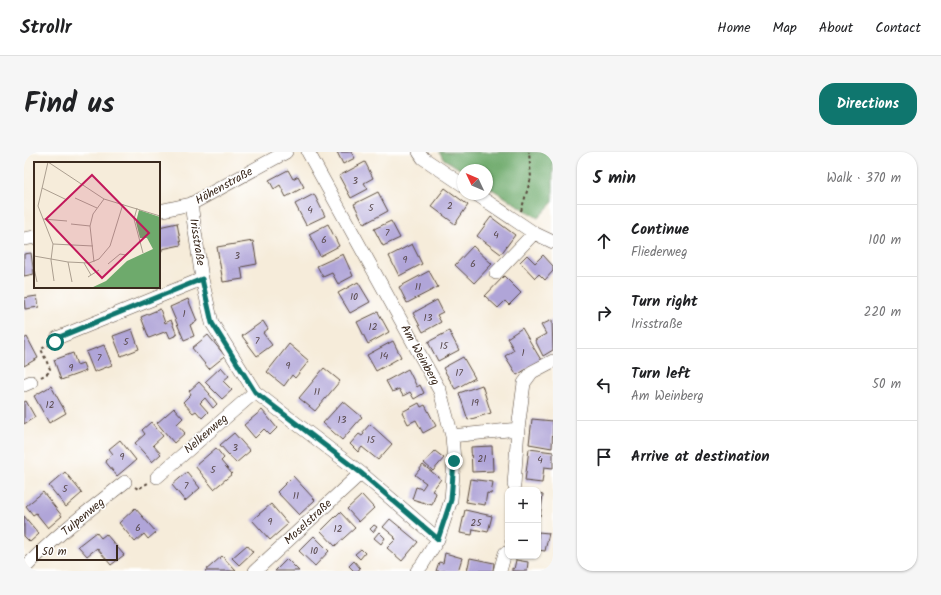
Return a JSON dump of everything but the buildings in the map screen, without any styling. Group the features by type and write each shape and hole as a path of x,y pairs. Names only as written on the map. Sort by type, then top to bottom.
{"street":[{"name":"Höhenstraße","path":"160,211 191,204 286,152"},
{"name":"Am Weinberg","path":"308,152 440,391 452,436 454,461 451,500 438,539 417,571"},
{"path":"419,152 423,158 457,181"},
{"path":"485,200 534,233 553,242"},
{"name":"Irisstraße","path":"191,204 202,279 212,323 255,392 361,473 438,539"},
{"path":"496,273 534,233"},
{"path":"24,239 34,237"},
{"path":"57,338 202,279"},
{"path":"514,485 518,429 524,383 532,372 553,361"},
{"name":"Nelkenweg","path":"157,477 255,392"},
{"path":"452,436 518,429"},
{"name":"Moselstraße","path":"255,571 361,473"},
{"name":"Tulpenweg","path":"24,569 35,557 76,521 125,482"},
{"path":"500,571 505,553"}],"path":[{"path":"518,222 531,178 529,152"},
{"path":"27,384 48,373 50,369 41,349 55,342 57,338"},
{"path":"125,482 138,489 157,477"}],"green space":[{"path":"439,152 553,152 553,202 538,218 493,190 493,164 457,164 457,167 444,159"}],"route":[{"path":"55,342 57,338 202,279 212,323 255,392 361,473 438,539 451,500 454,461"}]}
